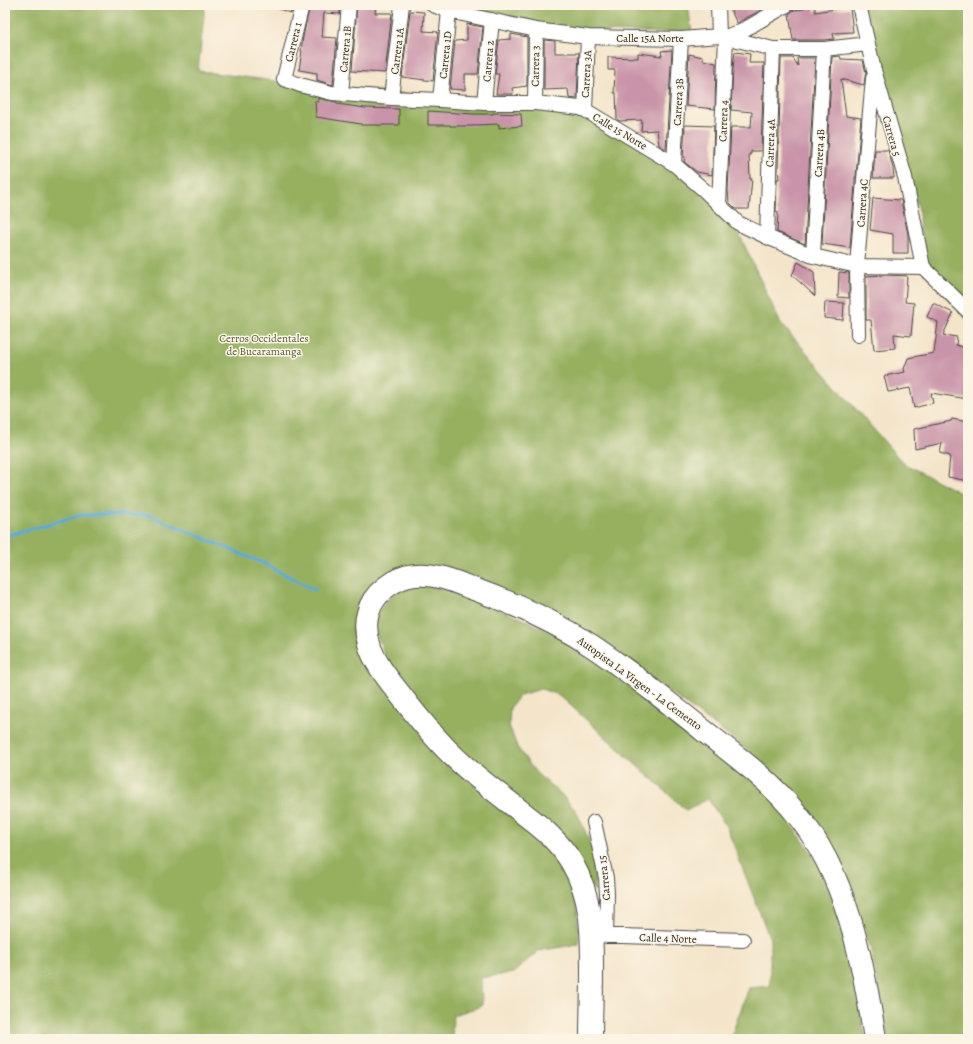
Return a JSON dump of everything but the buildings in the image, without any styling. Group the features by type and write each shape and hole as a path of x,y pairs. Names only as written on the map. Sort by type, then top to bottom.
{"main road":[{"name":"Autopista La Virgen - La Cemento","path":"591,1039 599,936 590,916 587,897 572,862 561,847 541,827 463,765 434,736 386,677 369,646 366,627 368,610 376,597 386,586 398,579 415,575 433,576 458,583 512,603 549,621 594,647 669,703 751,768 776,791 796,813 815,839 829,865 845,903 863,968 875,1039"}],"street":[{"name":"Carrera 1","path":"284,79 302,5"},
{"name":"Carrera 1B","path":"341,93 349,5"},
{"name":"Carrera 1A","path":"391,98 402,5"},
{"name":"Calle 15A Norte","path":"433,5 536,30 588,37 681,39 722,36 773,49 824,49 868,44"},
{"name":"Carrera 4","path":"718,5 722,36 720,205"},
{"path":"722,36 747,28 787,5"},
{"name":"Carrera 5","path":"859,5 874,70 904,177 924,267"},
{"name":"Carrera 1D","path":"440,100 449,10"},
{"name":"Carrera 2","path":"484,103 492,20"},
{"name":"Carrera 3","path":"534,103 536,30"},
{"name":"Carrera 3A","path":"585,110 588,37"},
{"name":"Carrera 3B","path":"674,164 681,39"},
{"name":"Carrera 4A","path":"767,237 773,49"},
{"name":"Carrera 4B","path":"813,256 824,49"},
{"name":"Carrera 4C","path":"858,335 857,266 874,70"},
{"name":"Calle 15 Norte","path":"284,79 332,93 484,103 534,103 580,108 674,164 720,205 738,224 813,256 857,266 924,267"},
{"path":"924,267 968,311"},
{"name":"Carrera 15","path":"594,822 606,878 607,894 599,936"},
{"name":"Calle 4 Norte","path":"599,936 743,940"}],"green space":[{"name":"Cerros Occidentales de Bucaramanga","path":"5,5 205,5 198,71 283,82 579,110 672,166 735,225 780,322 903,463 968,497 968,1039 888,1039 870,946 853,891 825,837 784,783 741,745 595,637 407,567 388,572 372,582 364,593 359,605 356,636 363,657 533,830 563,868 577,906 579,944 538,951 513,973 481,978 482,1006 453,1015 452,1039 5,1039"},
{"path":"443,5 688,5 692,33 588,31 536,24"},
{"path":"857,5 968,5 968,321 920,267 919,209 895,139"},
{"path":"416,585 443,588 519,617 572,643 764,786 821,866 842,923 866,1039 730,1039 749,988 770,986 770,939 727,828 708,799 686,810 559,695 541,689 520,695 510,708 509,725 517,747 536,773 561,794 576,811 594,853 595,891 488,774 459,747 420,703 397,674 383,651 376,632 375,621 379,610 387,600 399,590"}],"waterway":[{"path":"5,536 81,515 149,515 265,564 315,590"}]}
